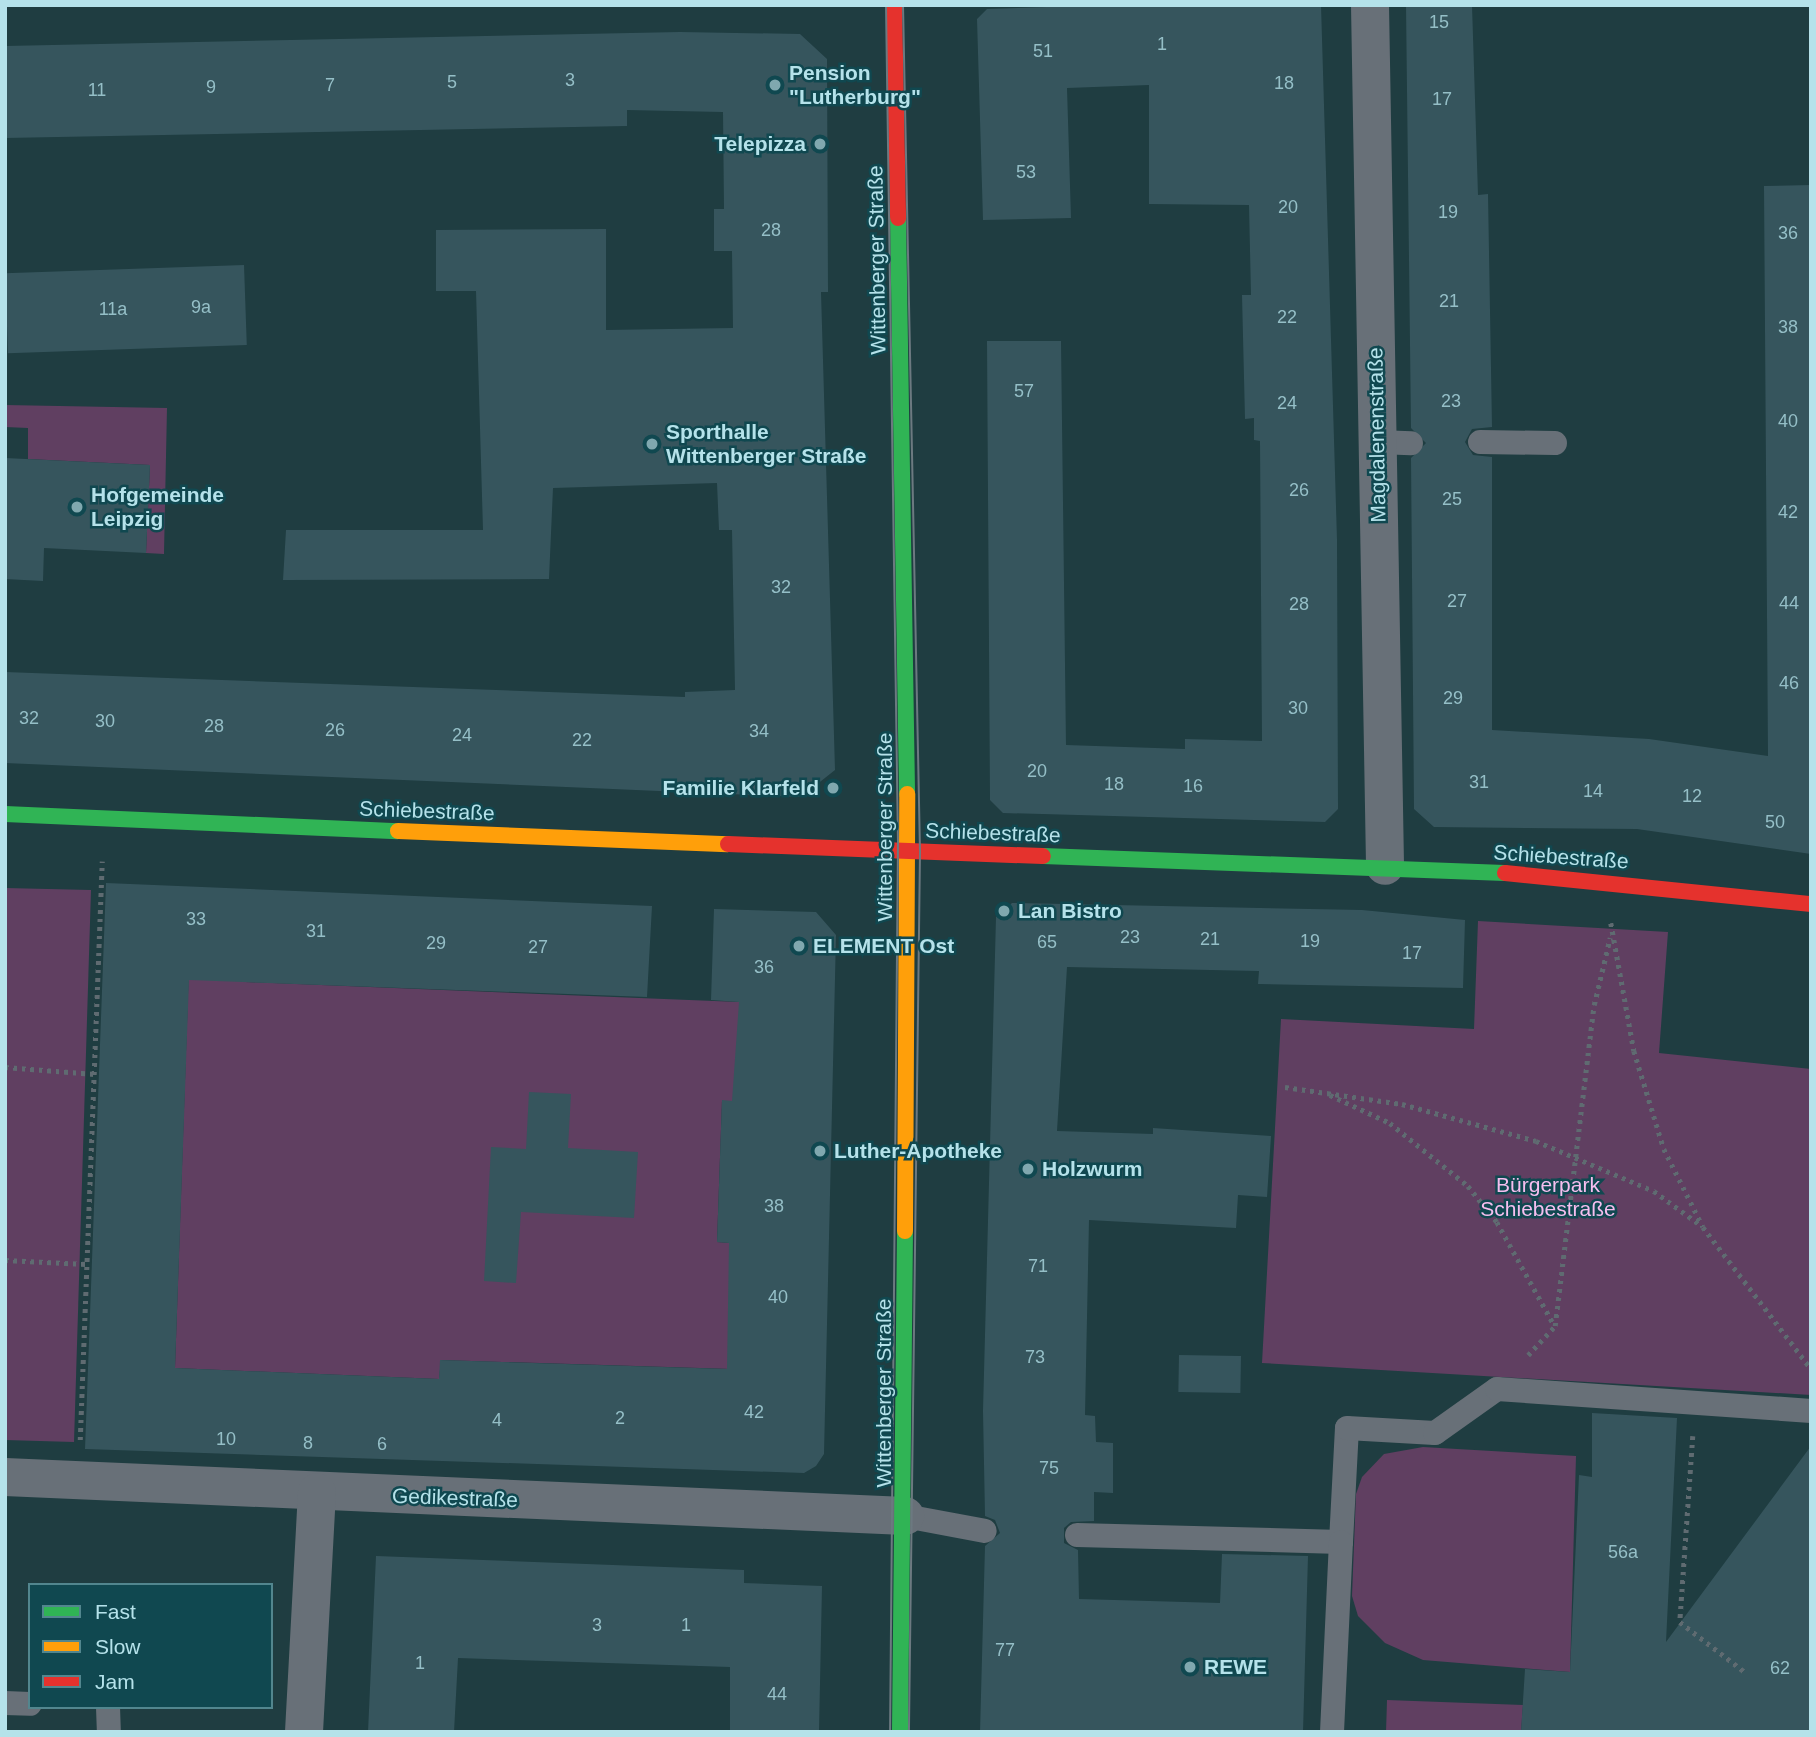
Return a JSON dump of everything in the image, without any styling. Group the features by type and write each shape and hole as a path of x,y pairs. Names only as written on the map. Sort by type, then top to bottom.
{"street":[{"name":"Wittenberger Straße","path":"894,5 908,852 905,1516 900,1732"},
{"name":"Magdalenenstraße","path":"1370,5 1394,443 1385,866"},
{"name":"Schiebestraße","path":"5,814 908,852 1385,866 1612,880 1811,904"},
{"name":"Gedikestraße","path":"5,1477 905,1516"},
{"path":"304,1732 317,1492"}],"lane":[{"path":"1480,442 1555,443"},
{"path":"1332,1732 1347,1428 1435,1433 1497,1389 1811,1410"},
{"path":"905,1516 985,1531"},
{"path":"1077,1535 1341,1542"},
{"path":"5,1703 28,1704"},
{"path":"108,1709 108,1732"}],"path":[{"path":"79,1479 104,818"},
{"path":"1497,1389 1555,1326 1573,1155 1594,1005 1611,933 1612,880"},
{"path":"1611,933 1650,1111 1703,1227 1811,1369"},
{"path":"5,1067 95,1074"},
{"path":"1285,1087 1443,1113 1573,1155 1654,1191 1703,1227"},
{"path":"1323,1093 1390,1122 1446,1163 1496,1222 1555,1326"},
{"path":"5,1260 86,1264"},
{"path":"1692,1461 1680,1622 1745,1672"}],"green space":[{"path":"5,405 167,408 164,554 146,553 150,465 28,459 28,428 5,427"},
{"path":"5,888 91,890 74,1442 5,1440"},
{"name":"Bürgerpark Schiebestraße","path":"1478,921 1668,932 1659,1053 1811,1069 1811,1395 1262,1363 1281,1019 1474,1029"},
{"path":"189,966 245,982 739,1002 739,1101 722,1101 717,1242 729,1243 732,1369 441,1360 439,1379 175,1368"},
{"path":"1423,1447 1576,1456 1570,1672 1423,1660 1385,1643 1358,1616 1352,1596 1356,1494 1362,1477 1384,1454"},
{"path":"1387,1700 1523,1705 1521,1732 1386,1732"}],"building":[{"path":"1108,5 1321,5 1337,540 1338,809 1325,822 1003,813 990,800 987,341 1061,341 1066,745 1185,749 1185,739 1262,741 1260,441 1254,440 1254,418 1245,419 1242,295 1251,295 1249,205 1149,204 1149,85 1067,88 1071,218 983,220 977,19 987,9"},
{"path":"1406,5 1472,5 1478,195 1488,194 1492,427 1472,429 1465,442 1473,455 1492,457 1492,730 1649,739 1768,756 1764,186 1811,185 1811,854 1637,829 1434,827 1414,809 1411,458 1426,443 1411,428"},
{"path":"680,32 800,34 827,59 828,292 821,292 835,770 801,797 5,763 5,672 685,697 685,692 735,690 732,530 719,530 717,483 553,488 549,579 283,580 286,530 483,530 476,291 436,291 436,230 606,229 606,330 733,328 732,251 714,251 714,209 724,209 723,112 627,110 627,126 5,138 5,46"},
{"path":"244,265 247,345 8,353 5,273"},
{"name":"Hofgemeinde Leipzig","path":"5,458 150,465 146,553 44,548 43,581 5,579"},
{"path":"106,883 652,906 647,997 189,980 175,1368 439,1379 440,1360 727,1369 729,1243 717,1242 722,1100 732,1101 739,1002 711,1000 714,909 816,912 836,935 824,1454 816,1466 804,1473 85,1449"},
{"path":"1012,903 1362,910 1465,920 1463,988 1258,984 1259,971 1067,967 1057,1131 1153,1134 1153,1128 1271,1136 1267,1197 1238,1195 1236,1228 1089,1220 1085,1415 1095,1416 1096,1442 1113,1443 1113,1493 1094,1492 1094,1521 1071,1522 1064,1528 1064,1543 1078,1550 1079,1599 1220,1603 1222,1554 1308,1556 1303,1732 980,1732 985,1546 1000,1533 995,1520 985,1516 983,1411 996,917"},
{"path":"529,1092 571,1094 568,1148 638,1152 634,1218 521,1212 516,1283 484,1281 491,1147 526,1149"},
{"path":"1179,1355 1241,1356 1240,1393 1178,1392"},
{"path":"1592,1413 1677,1418 1666,1642 1811,1446 1811,1732 1521,1732 1525,1669 1570,1672 1579,1475 1592,1477"},
{"path":"376,1556 744,1570 744,1583 822,1586 819,1732 730,1732 730,1667 458,1658 454,1732 368,1732"}],"tram line":[{"path":"886,5 898,841 890,1732"},
{"path":"903,5 920,852 909,1732"}],"traffic: fast":[{"path":"898,218 907,794"},
{"path":"5,814 398,831"},
{"path":"1043,856 1505,873"},
{"path":"900,1732 905,1231"}],"traffic: slow":[{"path":"905,1231 907,794"},
{"path":"398,831 728,844"}],"traffic: jam":[{"path":"894,5 898,218"},
{"path":"728,844 1043,856"},
{"path":"1505,873 1811,904"}],"place":[{"name":"Pension \"Lutherburg\"","path":"775,85"},
{"name":"Telepizza","path":"820,144"},
{"name":"Sporthalle Wittenberger Straße","path":"652,444"},
{"name":"Hofgemeinde Leipzig","path":"77,507"},
{"name":"Familie Klarfeld","path":"833,788"},
{"name":"Lan Bistro","path":"1004,911"},
{"name":"ELEMENT Ost","path":"799,946"},
{"name":"Luther-Apotheke","path":"820,1151"},
{"name":"Holzwurm","path":"1028,1169"},
{"name":"REWE","path":"1190,1667"}]}
